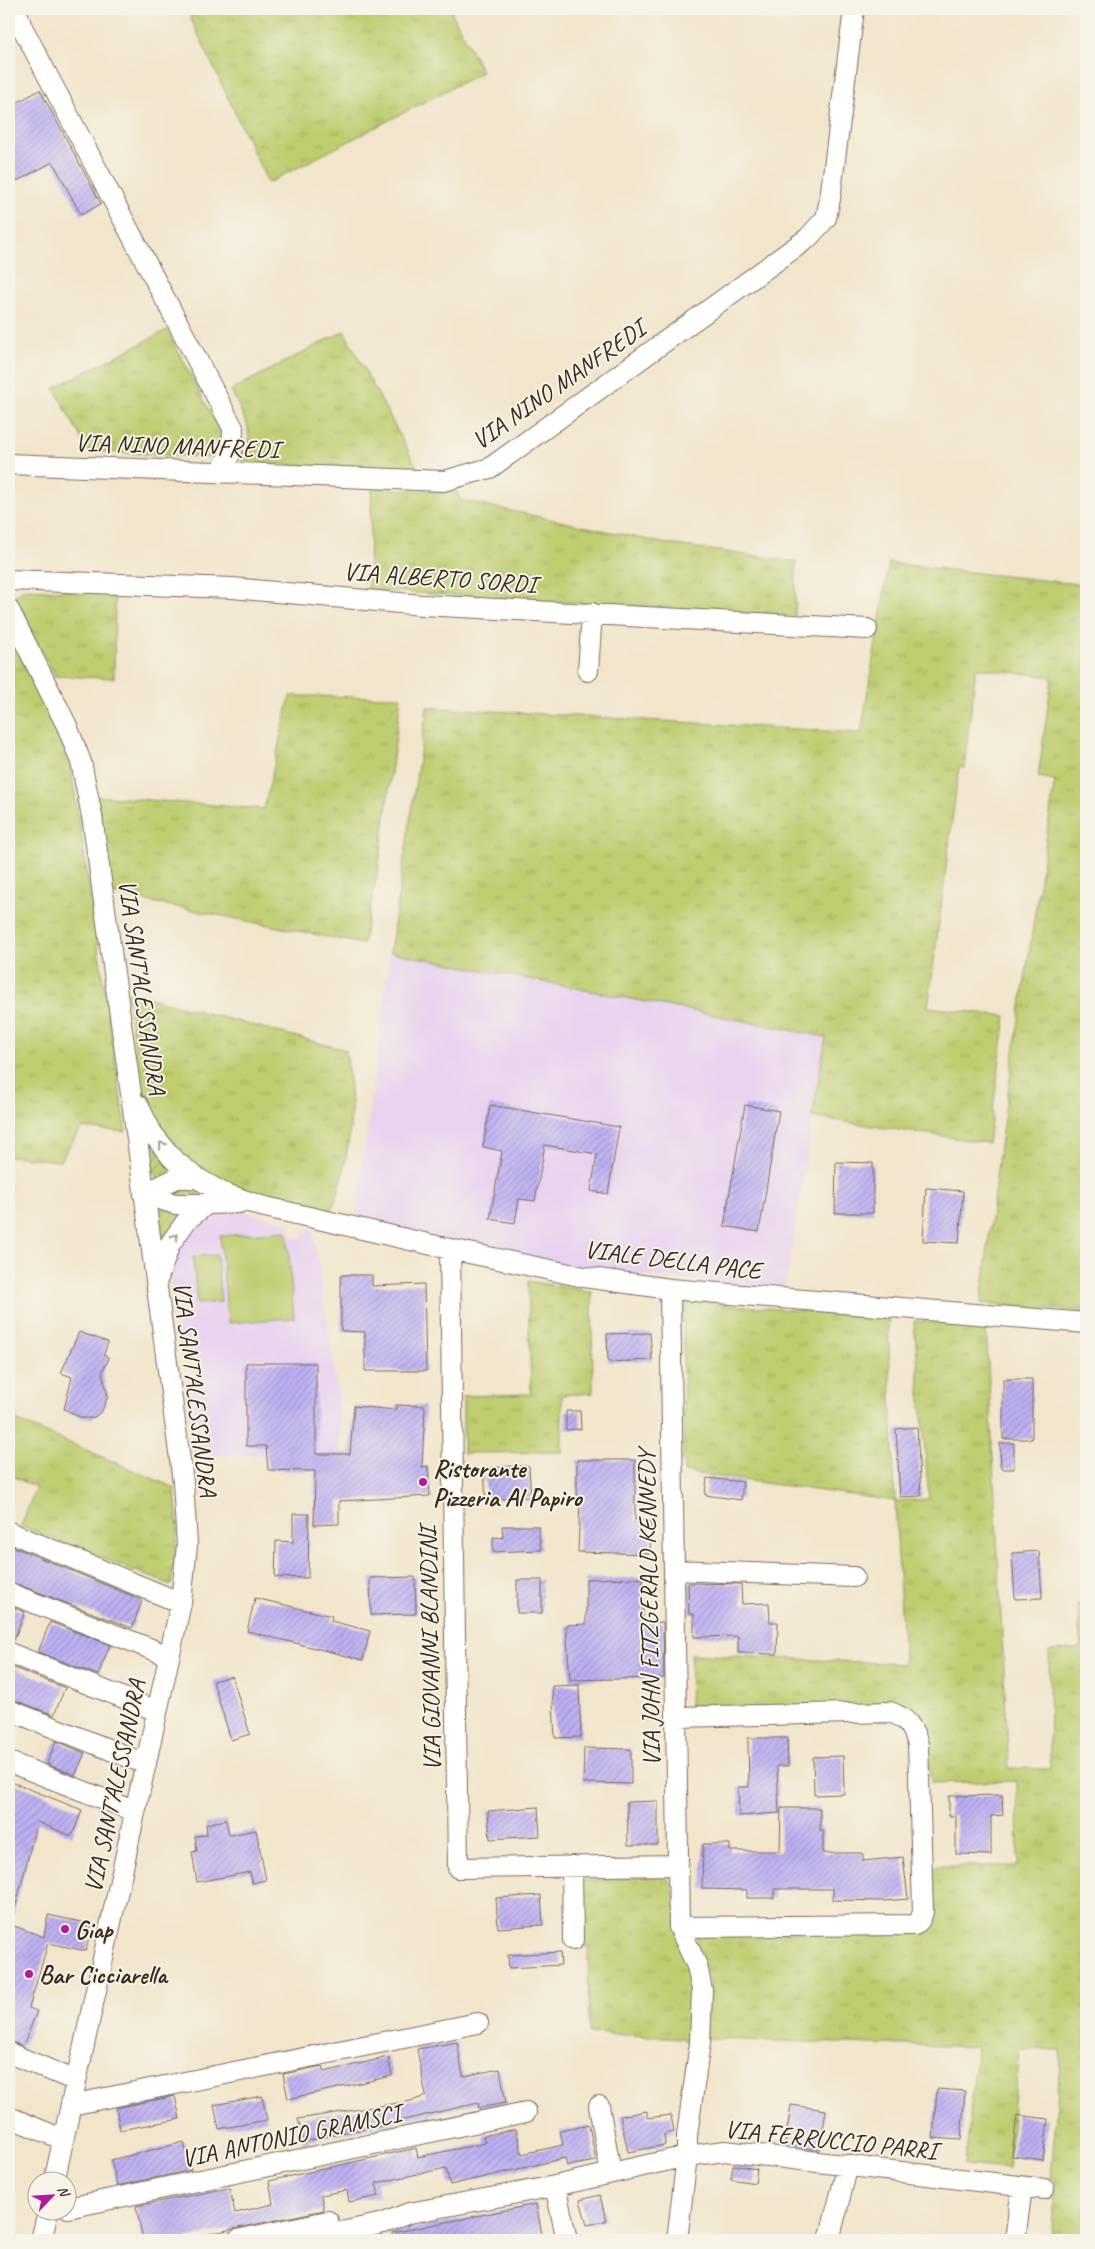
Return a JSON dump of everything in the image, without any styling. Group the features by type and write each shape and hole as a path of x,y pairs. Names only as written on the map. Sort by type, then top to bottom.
{"street":[{"path":"16,9 22,26 233,428 232,450 220,473"},
{"name":"VIA NINO MANFREDI","path":"9,464 444,481 490,468 808,238 826,218 854,9"},
{"name":"VIA ALBERTO SORDI","path":"9,580 232,588 422,605 867,629"},
{"name":"VIA SANT'ALESSANDRA","path":"9,610 67,726 81,762 92,816 132,1094 183,1482 187,1545 181,1602 56,2172"},
{"path":"588,671 592,613"},
{"path":"132,1094 152,1133 173,1159 197,1178 223,1193 261,1206"},
{"path":"144,1194 176,1178 197,1178"},
{"path":"144,1194 175,1204 231,1202 261,1206"},
{"path":"156,1282 170,1244 187,1220 207,1204"},
{"name":"VIALE DELLA PACE","path":"261,1206 450,1250 584,1277 670,1288 1086,1323"},
{"name":"VIA GIOVANNI BLANDINI","path":"450,1250 458,1868 572,1866"},
{"name":"VIA JOHN FITZGERALD KENNEDY","path":"670,1288 679,1927"},
{"path":"9,1532 181,1602"},
{"path":"674,1570 854,1577"},
{"path":"9,1593 169,1656"},
{"path":"9,1653 157,1711"},
{"path":"9,1710 146,1764"},
{"path":"676,1717 890,1712 903,1717 914,1730 918,1744 923,1912 920,1920 915,1924 679,1927 697,1966 702,1990 700,2043 687,2135 687,2156 677,2240"},
{"path":"9,1762 134,1811"},
{"path":"573,1940 572,1866 678,1865"},
{"path":"71,2105 478,2023"},
{"path":"9,2053 76,2081"},
{"path":"599,2106 611,2173"},
{"name":"VIA ANTONIO GRAMSCI","path":"78,2206 526,2112"},
{"path":"9,2116 62,2138"},
{"name":"VIA FERRUCCIO PARRI","path":"237,2240 316,2224 341,2232 384,2223 409,2213 555,2186 687,2156 725,2151 1022,2187 1044,2188"},
{"path":"829,2240 848,2165"},
{"path":"555,2186 567,2240"},
{"path":"1015,2240 1022,2187"},
{"path":"42,2240 46,2222"}],"shaded area":[{"path":"390,952 826,1037 785,1289 599,1271 562,1265 356,1218"},
{"path":"241,1211 288,1222 293,1236 302,1237 308,1227 313,1228 339,1399 340,1454 194,1455 191,1443 206,1435 206,1423 189,1420 183,1380 198,1371 197,1360 181,1358 175,1316 188,1310 187,1298 170,1292 169,1267 181,1236 204,1218 215,1213"}],"green space":[{"path":"205,9 450,9 482,72 268,183 190,17"},
{"path":"167,330 222,435 208,457 88,451 54,388"},
{"path":"344,331 418,469 241,463 249,443 248,427 231,390"},
{"path":"372,488 434,491 456,489 460,500 663,543 796,562 795,616 368,590"},
{"path":"889,563 1086,585 1086,1312 981,1303 1000,1145 1055,780 1038,777 1052,677 976,668 964,768 959,767 928,1007 1006,1016 988,1143 812,1117 826,1037 390,952 427,707 861,733"},
{"path":"23,589 115,593 114,678 55,676 13,597"},
{"path":"9,637 48,712 71,768 126,1132 81,1128 60,1161 9,1156"},
{"path":"290,696 401,697 379,865 363,944 112,894 97,796 264,809"},
{"path":"127,992 346,1050 351,1102 350,1132 342,1178 329,1212 241,1188 215,1176 191,1161 171,1142 154,1117 142,1086"},
{"path":"149,1140 173,1168 173,1173 157,1178 153,1174"},
{"path":"182,1184 195,1187 201,1194 168,1196 164,1191"},
{"path":"159,1208 186,1211 162,1239"},
{"path":"287,1231 294,1318 228,1323 220,1236"},
{"path":"217,1255 221,1302 197,1304 193,1257"},
{"path":"528,1281 592,1292 593,1393 562,1395 562,1452 463,1453 463,1396 531,1394"},
{"path":"683,1301 888,1318 895,1501 684,1472"},
{"path":"914,1321 986,1326 1009,1768 1050,1769 1049,1651 1081,1648 1077,1604 1086,1603 1086,2240 1051,2240 1056,2179 1051,2178 1061,2050 1019,2049 1008,2169 965,2165 977,2047 706,2039 710,1982 695,1933 918,1932 929,1873 938,1866 1018,1866 1017,1781 931,1783 926,1743 918,1723 690,1708 691,1654 904,1664 895,1501 929,1499"},
{"path":"9,1417 175,1488 178,1526 171,1585 21,1526 36,1487 9,1475"},
{"path":"666,1876 671,1882 691,1969 695,2049 682,2038 589,2033 588,1947 581,1946 579,1881"}],"building":[{"path":"40,90 101,204 81,215 53,162 9,185 9,107"},
{"path":"490,1105 619,1127 608,1194 591,1191 597,1154 545,1145 535,1201 519,1199 515,1223 490,1219 502,1151 483,1147"},
{"path":"745,1105 779,1111 759,1232 724,1226"},
{"path":"836,1162 873,1163 873,1213 835,1213"},
{"path":"926,1188 963,1191 959,1243 923,1241"},
{"path":"341,1275 372,1275 372,1286 424,1284 426,1371 365,1371 365,1332 341,1331"},
{"path":"79,1332 108,1342 104,1354 109,1358 102,1373 108,1396 102,1411 93,1418 82,1418 64,1409 72,1377 61,1373"},
{"path":"650,1333 652,1360 608,1362 607,1334"},
{"path":"246,1363 316,1363 316,1454 350,1454 354,1406 396,1410 396,1405 425,1406 422,1467 428,1466 430,1496 339,1501 339,1524 314,1525 315,1471 268,1470 266,1446 246,1446"},
{"path":"1003,1379 1032,1379 1032,1439 1003,1439"},
{"path":"566,1411 580,1411 581,1429 566,1430"},
{"path":"917,1427 921,1496 900,1497 896,1429"},
{"path":"1000,1443 1014,1443 1014,1469 1001,1469"},
{"path":"577,1460 635,1460 635,1520 651,1521 650,1554 578,1552 580,1500 577,1500"},
{"path":"529,1466 531,1497 486,1500 484,1468"},
{"path":"707,1478 743,1482 741,1500 705,1495"},
{"path":"293,1514 309,1514 308,1578 275,1577 276,1541 293,1542"},
{"path":"502,1526 538,1526 541,1550 493,1552 493,1537 503,1538"},
{"path":"9,1545 142,1600 132,1628 9,1581"},
{"path":"1039,1551 1042,1598 1015,1599 1012,1553"},
{"path":"415,1577 416,1614 371,1615 370,1578"},
{"path":"643,1578 643,1623 663,1622 664,1678 570,1680 566,1625 586,1624 586,1579"},
{"path":"517,1580 542,1580 542,1613 517,1613"},
{"path":"688,1583 741,1584 742,1604 769,1603 770,1622 778,1622 777,1654 738,1653 738,1636 694,1637 694,1614 689,1614"},
{"path":"255,1598 332,1616 331,1621 370,1631 363,1660 247,1631"},
{"path":"9,1606 25,1612 13,1642 9,1641"},
{"path":"50,1622 110,1645 98,1675 38,1652"},
{"path":"9,1666 65,1688 54,1715 9,1698"},
{"path":"232,1676 250,1734 231,1740 213,1681"},
{"path":"579,1685 581,1737 555,1738 552,1686"},
{"path":"748,1738 787,1738 788,1766 777,1766 779,1813 739,1816 738,1787 749,1787"},
{"path":"56,1741 85,1753 75,1775 47,1764"},
{"path":"584,1748 631,1749 631,1784 583,1783"},
{"path":"843,1756 844,1794 814,1795 813,1757"},
{"path":"9,1781 82,1810 72,1836 37,1822 14,1913 9,1913"},
{"path":"1002,1795 1003,1815 991,1816 991,1855 956,1854 956,1816 949,1816 949,1796"},
{"path":"658,1801 658,1845 628,1845 627,1802"},
{"path":"538,1807 540,1836 490,1839 488,1811"},
{"path":"781,1808 820,1808 820,1830 823,1830 823,1853 863,1853 863,1861 903,1857 908,1899 883,1901 833,1900 833,1889 774,1889 774,1898 747,1898 747,1890 702,1889 703,1844 730,1844 730,1851 780,1851"},
{"path":"226,1820 229,1835 256,1830 266,1880 252,1883 250,1872 197,1882 192,1852 197,1851 195,1836 207,1835 206,1824"},
{"path":"541,1895 543,1925 498,1928 496,1898"},
{"path":"48,1915 92,1924 86,1951 48,1943 29,2008 37,2011 23,2046 9,2041 9,1924 44,1937"},
{"path":"560,1952 561,1965 509,1968 508,1955"},
{"path":"457,2042 463,2076 500,2069 506,2103 479,2108 478,2103 395,2122 395,2124 335,2134 304,2142 298,2119 411,2101 426,2096 417,2049"},
{"path":"388,2057 392,2076 288,2099 283,2074 322,2066 324,2072"},
{"path":"937,2089 965,2091 961,2140 933,2138"},
{"path":"175,2096 180,2119 120,2130 116,2108"},
{"path":"262,2096 267,2120 219,2129 214,2105"},
{"path":"791,2105 826,2110 820,2150 785,2145"},
{"path":"647,2111 647,2118 671,2115 674,2132 664,2134 665,2145 628,2152 620,2116"},
{"path":"1017,2115 1048,2119 1043,2160 1012,2156"},
{"path":"589,2125 596,2161 567,2166 565,2158 450,2185 446,2168 376,2183 379,2196 349,2202 347,2190 321,2195 324,2210 180,2240 143,2240 136,2206 229,2188 235,2213 273,2204 269,2181 416,2148 418,2157 485,2143 483,2136 516,2129 522,2154 563,2145 560,2131"},
{"path":"184,2142 191,2170 117,2186 111,2160"},
{"path":"733,2165 757,2169 755,2183 731,2179"},
{"path":"600,2195 606,2221 587,2225 580,2200"},
{"path":"536,2204 543,2240 393,2240 392,2233"}],"place":[{"name":"Ristorante Pizzeria Al Papiro","path":"423,1482"},
{"name":"Giap","path":"65,1929"},
{"name":"Bar Cicciarella","path":"29,1974"}]}
